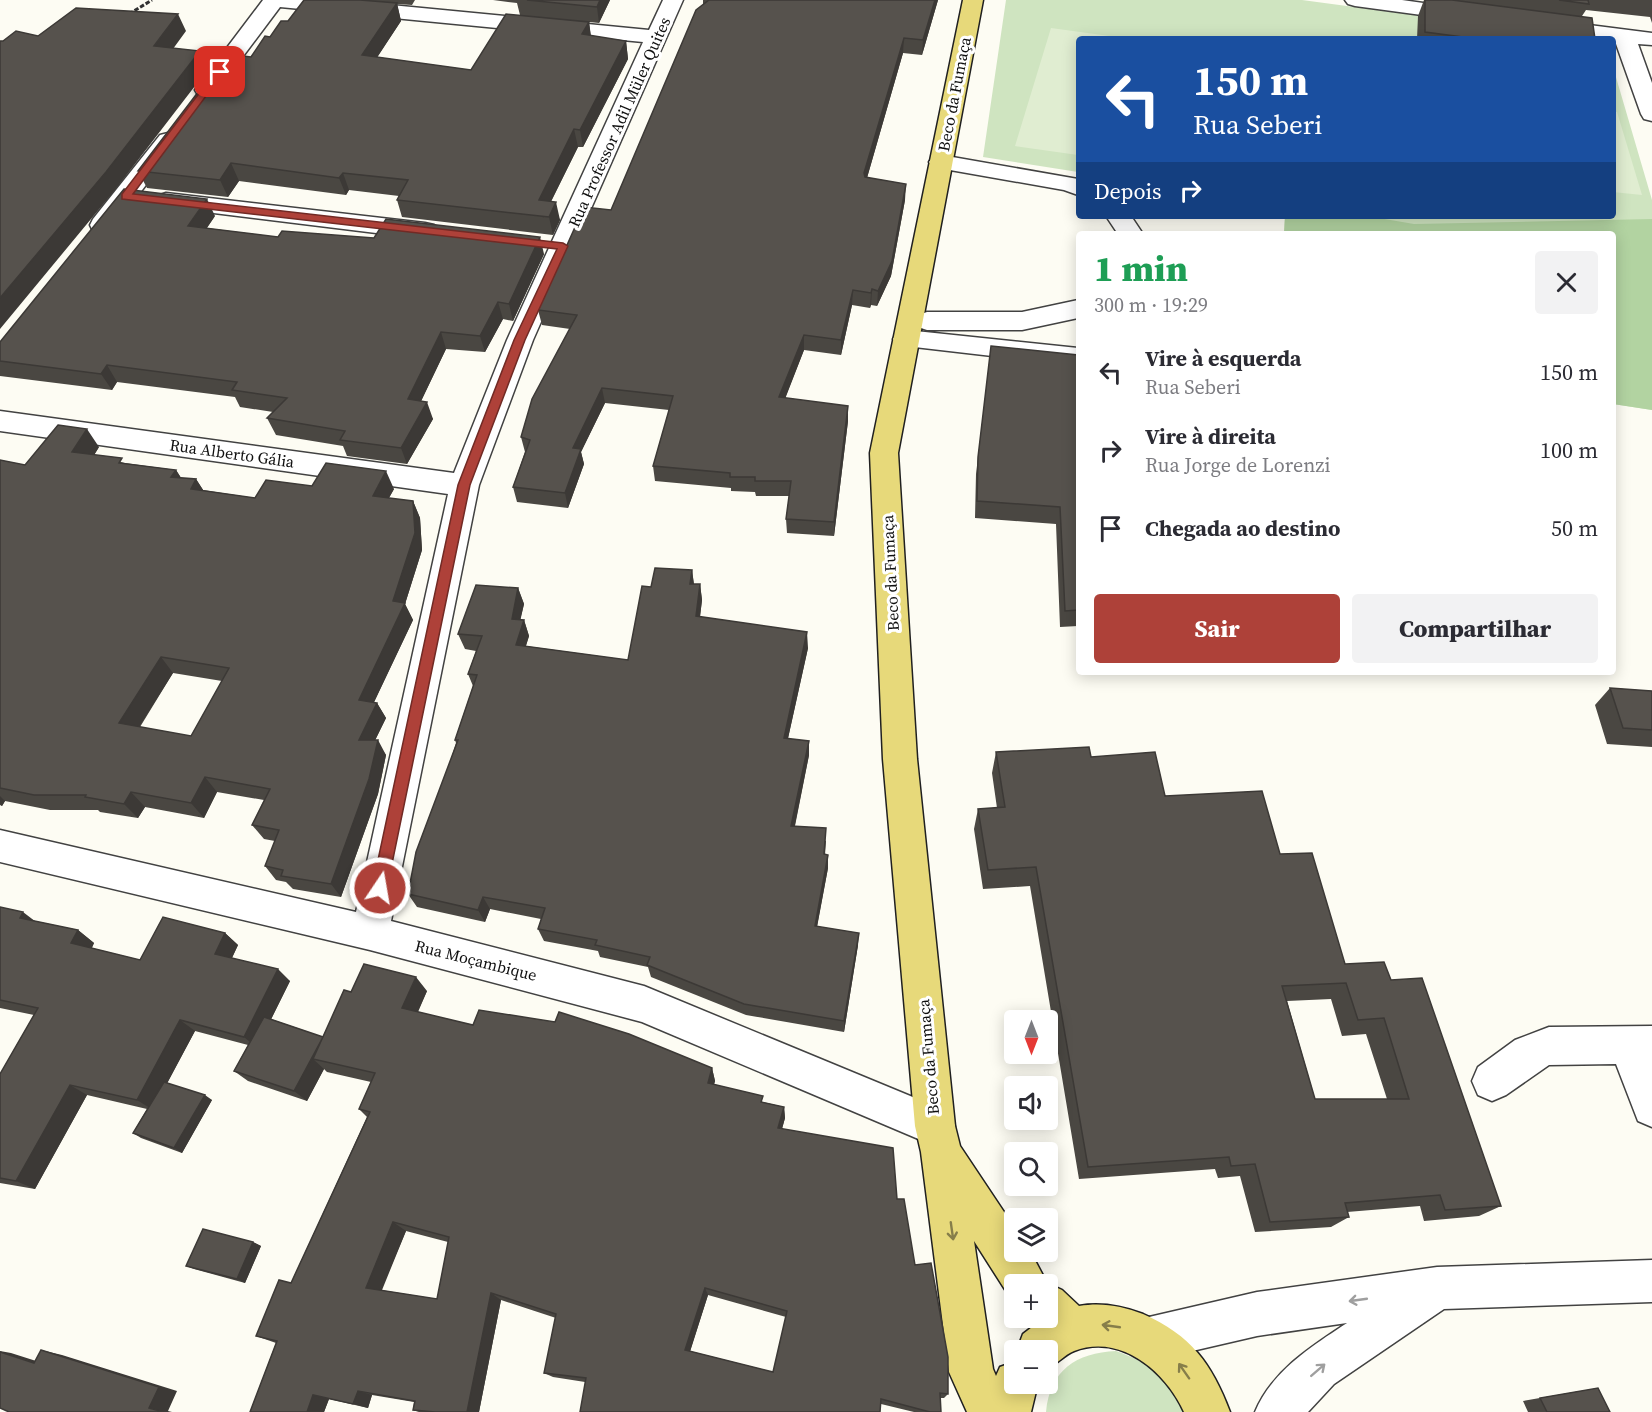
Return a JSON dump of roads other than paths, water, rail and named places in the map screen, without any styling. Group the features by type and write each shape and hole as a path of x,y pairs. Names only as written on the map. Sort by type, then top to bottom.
{"main road":[{"name":"Beco da Fumaça","path":"973,0 884,453 900,759 938,1139 971,1372 990,1412"},
{"name":"Beco da Fumaça","path":"938,1139 1020,1274"},
{"path":"1058,1327 1097,1324 1124,1328 1149,1339 1178,1362 1200,1394 1207,1412"},
{"path":"1008,1412 1013,1394"}],"street":[{"path":"89,242 274,0 657,37"},
{"name":"Rua Professor Adil Müler Quites","path":"370,933 464,485 520,340 551,245 657,37 673,0"},
{"path":"1355,0 1484,17"},
{"path":"1530,24 1652,39"},
{"path":"1624,36 1652,114"},
{"path":"941,162 1071,184 1076,187"},
{"path":"126,196 445,233"},
{"path":"908,329 995,324 1064,314 1076,310"},
{"path":"908,329 1076,357"},
{"name":"Rua Alberto Gália","path":"0,421 464,485"},
{"name":"Rua Moçambique","path":"0,846 370,933 644,1004 938,1139"},
{"path":"1492,1081 1529,1054 1549,1046 1641,1045 1652,1107"},
{"path":"1149,1339 1257,1314 1437,1288 1652,1281"},
{"path":"1278,1412 1318,1368 1437,1288"}]}
